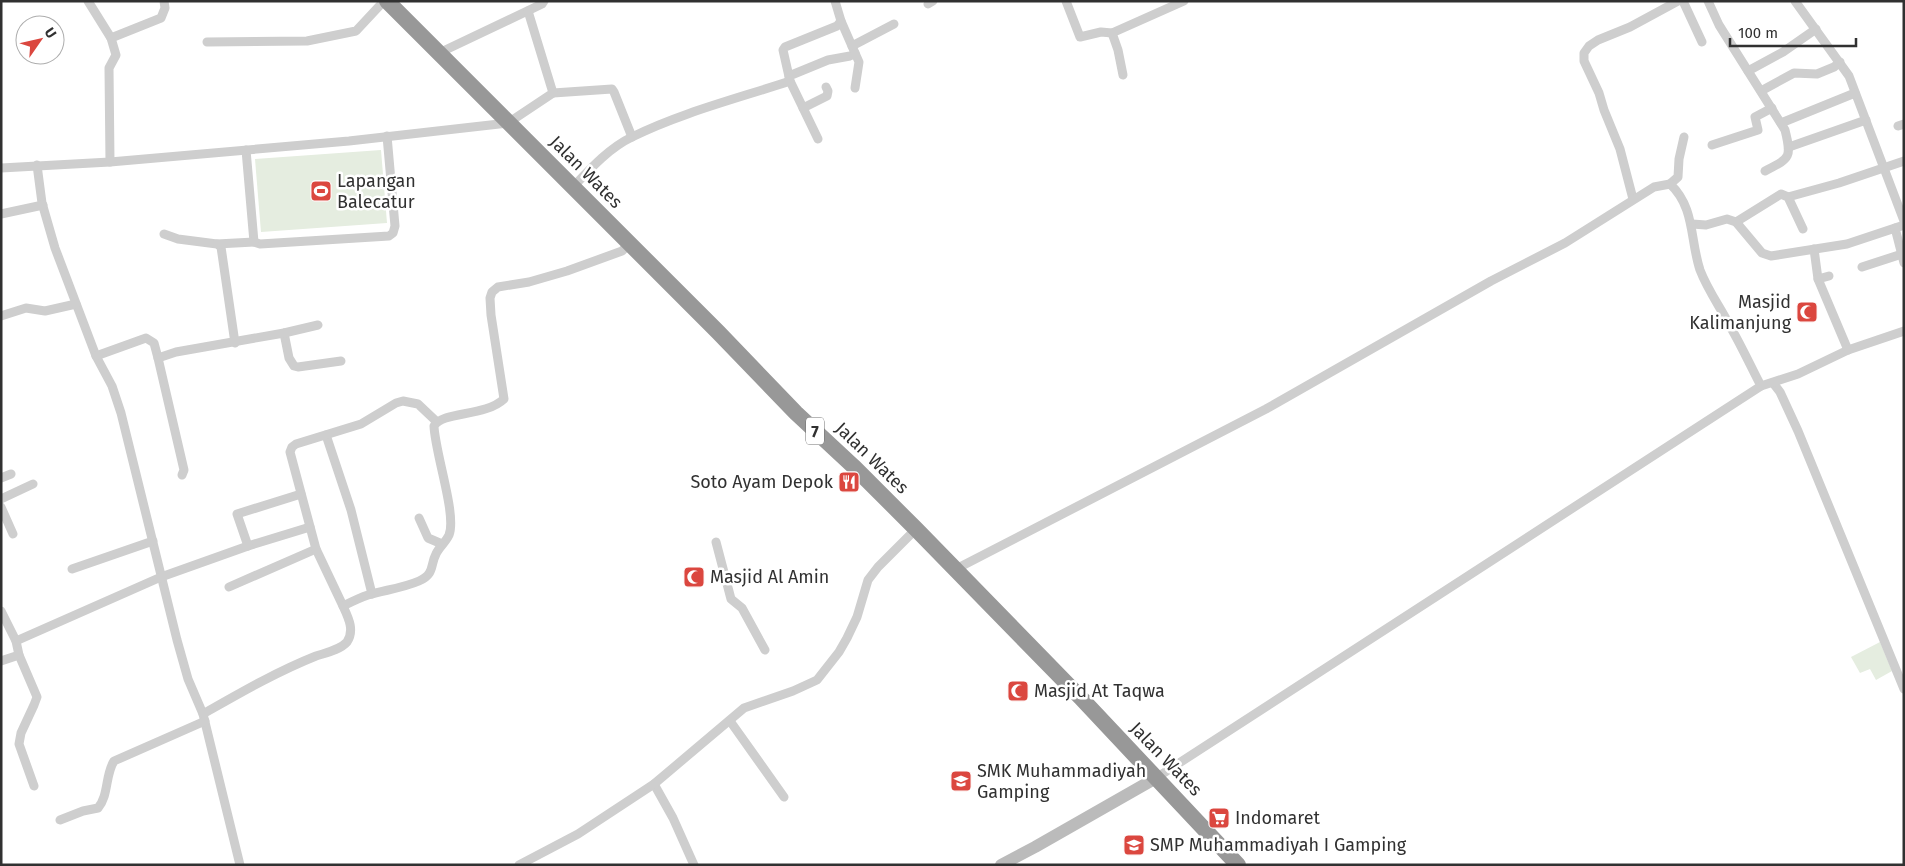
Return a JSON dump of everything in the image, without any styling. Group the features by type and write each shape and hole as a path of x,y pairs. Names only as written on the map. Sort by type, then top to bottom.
{"highway":[{"name":"Jalan Wates","path":"385,1 718,332 796,413 853,466 916,529 1238,865"}],"street":[{"path":"88,1 111,38 116,55 109,68 110,162"},
{"path":"111,38 161,18 165,8 164,1"},
{"path":"207,42 307,41 356,31 385,1"},
{"path":"439,54 528,11 544,1"},
{"path":"835,1 841,21 859,62 855,88"},
{"path":"1066,1 1080,38 1105,31 1112,33 1184,1"},
{"path":"1633,198 1620,149 1599,93 1584,61 1584,52 1598,40 1678,1"},
{"path":"1683,1 1702,42"},
{"path":"1708,1 1719,25 1785,130 1789,155 1786,160 1765,171"},
{"path":"1795,1 1849,76 1904,221"},
{"path":"528,11 553,93"},
{"path":"818,140 789,78 784,48 837,26 841,21"},
{"path":"573,187 593,166 632,137 666,122 789,78 828,60 850,56 854,50 894,24"},
{"path":"1748,71 1783,52 1816,29"},
{"path":"1112,33 1123,75"},
{"path":"1761,91 1794,73 1817,74 1840,62"},
{"path":"803,108 827,96 826,86"},
{"path":"1,168 110,162 246,150 508,123 553,93 612,89 632,137"},
{"path":"1781,123 1856,93"},
{"path":"1712,145 1758,130 1755,117 1772,108"},
{"path":"1789,147 1866,120"},
{"path":"164,234 178,239 217,244 254,242 260,244 389,236 393,233 395,226 387,136"},
{"path":"954,570 1266,409 1491,281 1565,243 1623,207 1633,198 1654,187 1670,184 1678,176 1679,159 1684,137"},
{"path":"246,150 254,242"},
{"path":"1736,222 1775,196 1781,194 1788,197 1904,162"},
{"path":"37,165 43,205 55,248 96,356 112,386 118,404 188,679 204,717 240,865"},
{"path":"1670,184 1684,201 1692,224 1700,269 1714,301 1730,326 1761,386"},
{"path":"1788,197 1803,229"},
{"path":"1,214 43,205"},
{"path":"1692,224 1706,225 1726,219 1736,222 1762,252 1771,256 1847,244 1900,226 1903,258 1862,267"},
{"path":"217,244 223,252 235,343"},
{"path":"343,606 372,594 421,581 432,570 435,555 448,535 451,521 435,443 434,426 442,419 498,406 504,399 491,315 490,298 492,292 498,288 529,282 567,271 622,250 629,244"},
{"path":"1814,249 1818,279 1848,350"},
{"path":"1818,279 1829,276"},
{"path":"1,316 26,308 45,311 76,304"},
{"path":"158,358 176,352 235,343 318,325"},
{"path":"1009,863 1156,778 1761,386 1798,374 1848,350 1904,332"},
{"path":"284,333 289,358 294,366 341,361"},
{"path":"96,356 146,338 154,344 184,470 182,476"},
{"path":"1773,383 1780,392 1798,431 1903,684"},
{"path":"60,820 100,806 114,761 204,717 248,688 295,664 343,646 351,634 350,622 316,549 290,452 292,447 296,444 362,424 396,403 403,401 418,404 437,422"},
{"path":"326,435 351,510 372,594"},
{"path":"1,478 11,474"},
{"path":"1,499 34,484"},
{"path":"248,546 237,514 301,494"},
{"path":"1,507 13,534"},
{"path":"419,518 428,538 442,544"},
{"path":"16,641 161,577 248,546 310,527"},
{"path":"519,865 578,834 654,784 749,705 793,691 818,680 847,638 857,617 868,580 878,567 916,529"},
{"path":"72,570 153,541"},
{"path":"716,542 731,599 742,608 765,650"},
{"path":"229,587 316,549"},
{"path":"1,612 16,641 19,655 33,685 36,697 20,733 19,744 34,786"},
{"path":"1,661 19,655"},
{"path":"730,722 784,797"},
{"path":"654,784 673,818 694,865"}],"shaded area":[{"name":"Lapangan Balecatur","path":"381,150 387,223 261,232 255,159"},
{"path":"1880,642 1892,671 1876,680 1870,669 1860,673 1851,657"}],"place":[{"name":"Lapangan Balecatur","path":"321,191"},
{"name":"Masjid Kalimanjung","path":"1807,312"},
{"name":"Soto Ayam Depok","path":"849,482"},
{"name":"Masjid Al Amin","path":"694,577"},
{"name":"Masjid At Taqwa","path":"1018,691"},
{"name":"SMK Muhammadiyah Gamping","path":"961,781"},
{"name":"Indomaret","path":"1219,818"},
{"name":"SMP Muhammadiyah I Gamping","path":"1134,845"}]}
